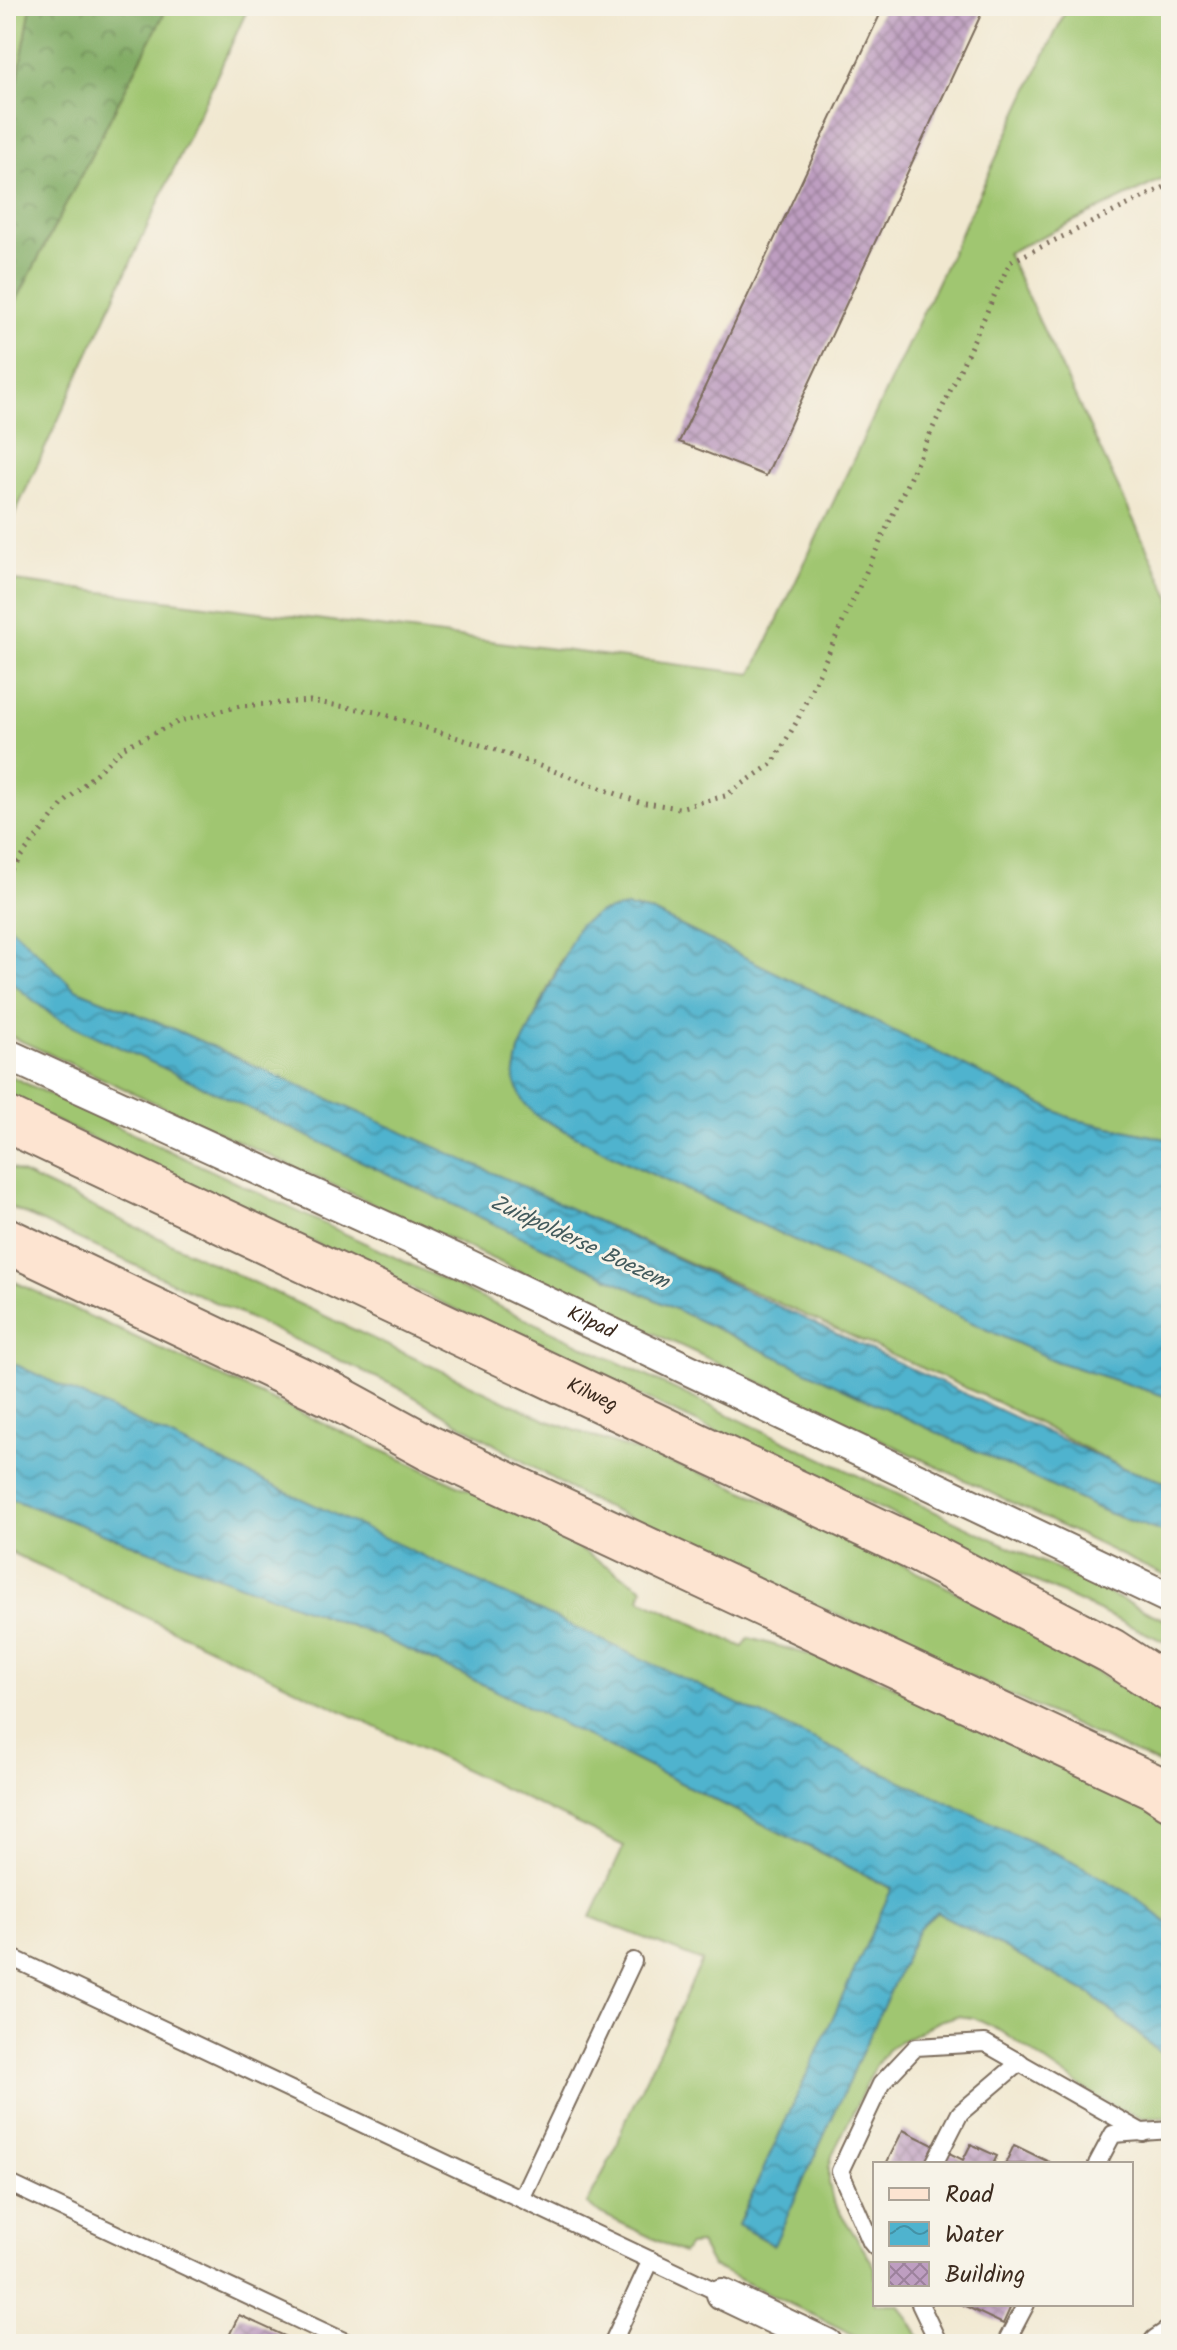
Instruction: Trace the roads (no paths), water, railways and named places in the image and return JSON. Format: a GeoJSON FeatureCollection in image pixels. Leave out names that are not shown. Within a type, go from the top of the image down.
{"type":"FeatureCollection","features":[{"type":"Feature","properties":{"kind":"main road","name":"Kilweg"},"geometry":{"type":"LineString","coordinates":[[6,1119],[910,1546],[1098,1644],[1171,1690]]}},
{"type":"Feature","properties":{"kind":"main road"},"geometry":{"type":"LineString","coordinates":[[6,1240],[332,1395],[429,1448],[1139,1779],[1171,1798]]}},
{"type":"Feature","properties":{"kind":"street","name":"Kilpad"},"geometry":{"type":"LineString","coordinates":[[6,1054],[477,1269],[1171,1599]]}},
{"type":"Feature","properties":{"kind":"street"},"geometry":{"type":"LineString","coordinates":[[722,2294],[827,2344]]}},
{"type":"Feature","properties":{"kind":"street"},"geometry":{"type":"LineString","coordinates":[[1159,2344],[1171,2336]]}},
{"type":"Feature","properties":{"kind":"lane"},"geometry":{"type":"LineString","coordinates":[[6,1955],[722,2294]]}},
{"type":"Feature","properties":{"kind":"lane"},"geometry":{"type":"LineString","coordinates":[[521,2199],[633,1961]]}},
{"type":"Feature","properties":{"kind":"lane"},"geometry":{"type":"LineString","coordinates":[[873,2244],[840,2171],[881,2084],[916,2047],[985,2043],[1143,2133]]}},
{"type":"Feature","properties":{"kind":"lane"},"geometry":{"type":"LineString","coordinates":[[935,2162],[960,2113],[1020,2062]]}},
{"type":"Feature","properties":{"kind":"lane"},"geometry":{"type":"LineString","coordinates":[[1098,2162],[1113,2134],[1171,2130]]}},
{"type":"Feature","properties":{"kind":"lane"},"geometry":{"type":"LineString","coordinates":[[6,2182],[350,2344]]}},
{"type":"Feature","properties":{"kind":"lane"},"geometry":{"type":"LineString","coordinates":[[612,2344],[651,2260]]}},
{"type":"Feature","properties":{"kind":"lane"},"geometry":{"type":"LineString","coordinates":[[921,2306],[939,2344]]}},
{"type":"Feature","properties":{"kind":"lane"},"geometry":{"type":"LineString","coordinates":[[1005,2344],[1025,2306]]}},
{"type":"Feature","properties":{"kind":"water"},"geometry":{"type":"Polygon","coordinates":[[[626,907],[653,912],[1072,1119],[1171,1140],[1171,1398],[1055,1361],[624,1161],[535,1115],[522,1100],[514,1078],[519,1051],[579,925],[600,912],[626,907]]]}},
{"type":"Feature","properties":{"kind":"water","name":"Zuidpolderse Boezem"},"geometry":{"type":"Polygon","coordinates":[[[6,922],[75,989],[169,1027],[535,1192],[1125,1469],[1171,1484],[1171,1535],[1108,1513],[53,1016],[6,978],[6,922]]]}},
{"type":"Feature","properties":{"kind":"water"},"geometry":{"type":"Polygon","coordinates":[[[6,1360],[1072,1861],[1134,1896],[1171,1926],[1171,2062],[1092,1995],[937,1912],[919,1928],[774,2245],[738,2225],[892,1888],[472,1679],[378,1636],[6,1497],[6,1360]]]}}]}
